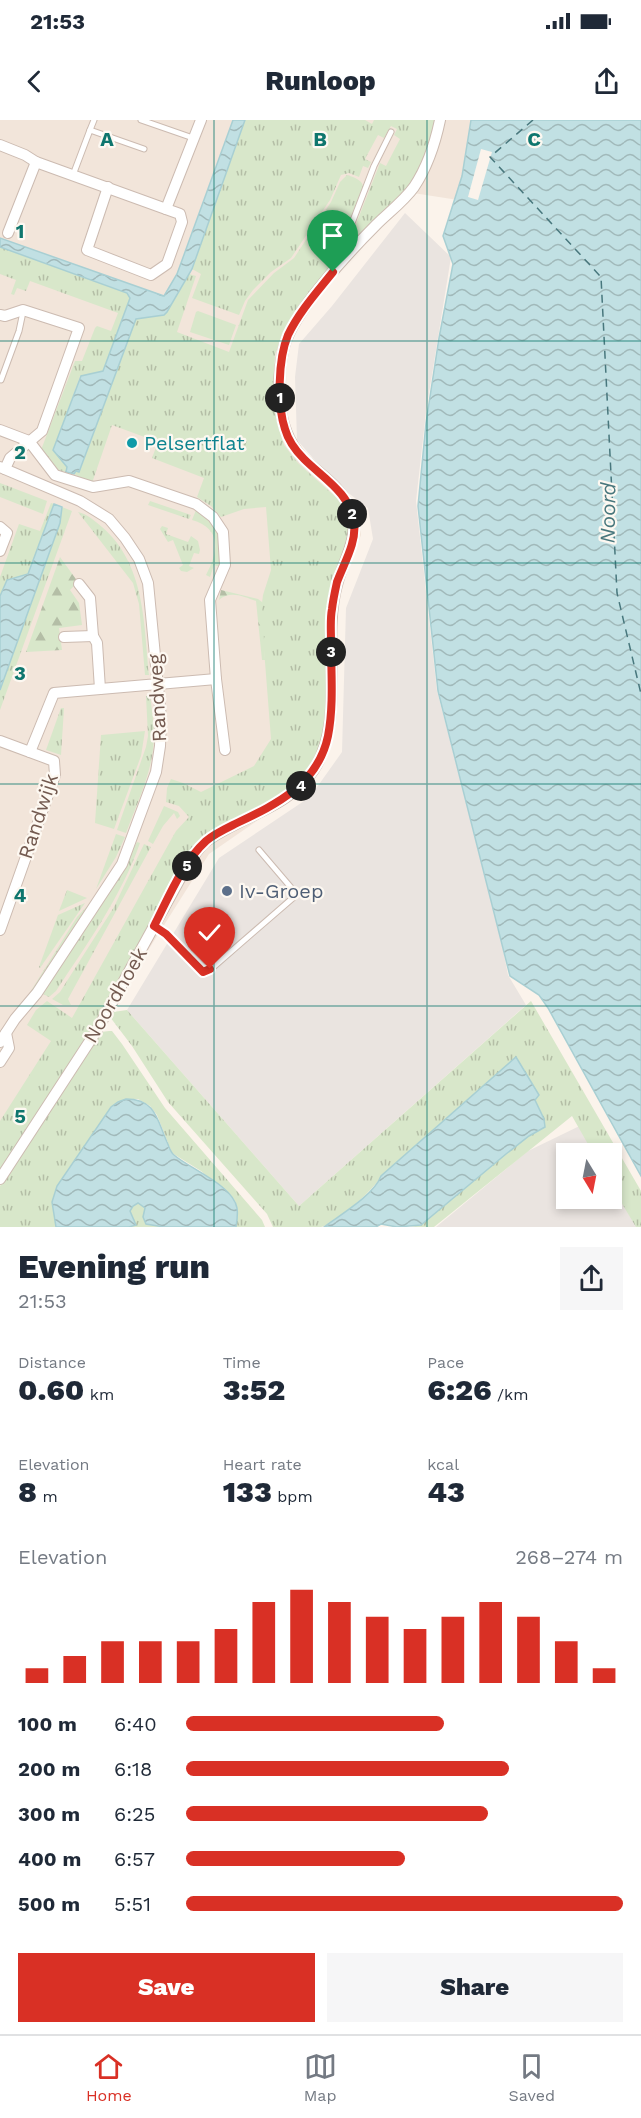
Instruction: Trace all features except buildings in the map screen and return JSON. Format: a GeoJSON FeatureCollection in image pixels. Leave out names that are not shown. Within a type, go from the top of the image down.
{"type":"FeatureCollection","features":[{"type":"Feature","properties":{"kind":"street"},"geometry":{"type":"LineString","coordinates":[[166,209],[201,120]]}},
{"type":"Feature","properties":{"kind":"street","name":"Noordhoek"},"geometry":{"type":"LineString","coordinates":[[0,1179],[97,1030],[188,864],[206,841],[271,807],[302,785],[321,757],[330,721],[331,613],[337,584],[353,540],[354,522],[349,505],[339,490],[305,460],[289,440],[282,414],[280,387],[283,355],[288,336],[297,318],[333,272],[414,187],[435,146],[440,120]]}},
{"type":"Feature","properties":{"kind":"street"},"geometry":{"type":"LineString","coordinates":[[0,145],[26,155],[36,162],[108,187],[180,214],[182,222],[167,264],[151,274],[87,250],[108,187]]}},
{"type":"Feature","properties":{"kind":"street"},"geometry":{"type":"LineString","coordinates":[[8,233],[36,162]]}},
{"type":"Feature","properties":{"kind":"street"},"geometry":{"type":"LineString","coordinates":[[0,315],[5,316],[23,310],[78,328],[42,432],[10,458],[3,468]]}},
{"type":"Feature","properties":{"kind":"street"},"geometry":{"type":"LineString","coordinates":[[0,430],[29,441],[55,475],[93,487],[129,481],[203,508],[213,517],[223,532],[225,565],[210,600],[216,679],[225,750]]}},
{"type":"Feature","properties":{"kind":"street","name":"Randweg"},"geometry":{"type":"LineString","coordinates":[[0,1062],[9,1048],[3,1037],[37,993],[122,864],[156,772],[161,718],[148,583],[139,559],[126,538],[109,519],[80,501],[3,468]]}},
{"type":"Feature","properties":{"kind":"street"},"geometry":{"type":"LineString","coordinates":[[0,551],[3,530]]}},
{"type":"Feature","properties":{"kind":"street"},"geometry":{"type":"LineString","coordinates":[[79,584],[90,598],[93,636],[97,642],[100,689]]}},
{"type":"Feature","properties":{"kind":"street"},"geometry":{"type":"LineString","coordinates":[[64,637],[93,636]]}},
{"type":"Feature","properties":{"kind":"street","name":"Randwijk"},"geometry":{"type":"LineString","coordinates":[[30,752],[54,693],[216,679]]}},
{"type":"Feature","properties":{"kind":"street","name":"Randwijk"},"geometry":{"type":"LineString","coordinates":[[0,741],[54,761],[55,775],[0,930]]}},
{"type":"Feature","properties":{"kind":"lane"},"geometry":{"type":"LineString","coordinates":[[73,175],[94,120]]}},
{"type":"Feature","properties":{"kind":"lane"},"geometry":{"type":"LineString","coordinates":[[141,120],[193,138]]}},
{"type":"Feature","properties":{"kind":"lane"},"geometry":{"type":"LineString","coordinates":[[90,130],[144,149]]}},
{"type":"Feature","properties":{"kind":"lane"},"geometry":{"type":"LineString","coordinates":[[333,272],[374,166],[391,132]]}},
{"type":"Feature","properties":{"kind":"lane"},"geometry":{"type":"LineString","coordinates":[[2,380],[19,331],[23,310]]}},
{"type":"Feature","properties":{"kind":"lane"},"geometry":{"type":"LineString","coordinates":[[154,926],[166,934],[203,972],[210,969],[294,897],[294,891],[259,850]]}},
{"type":"Feature","properties":{"kind":"shaded area"},"geometry":{"type":"Polygon","coordinates":[[[0,120],[504,120],[484,204],[413,193],[340,266],[287,340],[285,435],[318,474],[357,505],[361,535],[334,605],[330,749],[300,791],[209,854],[18,1156],[0,1175],[0,120]]]}},
{"type":"Feature","properties":{"kind":"shaded area"},"geometry":{"type":"Polygon","coordinates":[[[405,213],[451,257],[426,412],[416,501],[437,691],[498,924],[508,975],[526,1005],[299,1206],[127,1010],[219,858],[310,797],[342,752],[346,608],[373,539],[368,508],[334,482],[297,440],[295,377],[299,344],[405,213]]]}},
{"type":"Feature","properties":{"kind":"shaded area"},"geometry":{"type":"Polygon","coordinates":[[[594,1119],[608,1143],[556,1143],[556,1209],[622,1209],[622,1167],[641,1199],[641,1227],[436,1227],[528,1151],[594,1119]]]}},
{"type":"Feature","properties":{"kind":"green space"},"geometry":{"type":"Polygon","coordinates":[[[245,120],[365,120],[372,124],[374,120],[435,120],[431,146],[413,184],[345,252],[380,163],[386,166],[400,139],[394,135],[397,129],[391,126],[384,138],[378,135],[365,159],[371,162],[368,168],[363,166],[359,177],[349,173],[341,175],[330,200],[291,258],[271,272],[253,290],[239,315],[192,298],[201,274],[192,269],[245,120]]]}},
{"type":"Feature","properties":{"kind":"green space"},"geometry":{"type":"Polygon","coordinates":[[[347,175],[361,182],[363,191],[332,265],[281,339],[275,354],[274,383],[277,422],[284,445],[298,463],[339,500],[349,531],[334,589],[327,718],[317,756],[297,784],[279,799],[203,839],[186,857],[72,1065],[0,1174],[0,1121],[51,1041],[27,1025],[36,1010],[47,1001],[72,1018],[176,831],[189,817],[179,806],[166,802],[167,788],[171,779],[201,792],[254,766],[271,739],[261,611],[263,595],[271,570],[266,507],[244,509],[221,517],[211,506],[197,497],[204,478],[152,458],[158,442],[112,425],[92,483],[74,474],[82,465],[136,319],[167,312],[189,274],[196,276],[177,332],[229,352],[248,300],[274,273],[294,258],[331,202],[340,182],[347,175]]]}},
{"type":"Feature","properties":{"kind":"green space"},"geometry":{"type":"Polygon","coordinates":[[[0,247],[127,293],[130,298],[103,372],[80,376],[54,449],[67,467],[66,472],[58,470],[41,450],[75,361],[82,361],[95,328],[97,326],[111,331],[118,313],[30,281],[26,291],[17,288],[14,295],[11,294],[16,280],[0,274],[0,247]]]}},
{"type":"Feature","properties":{"kind":"green space"},"geometry":{"type":"Polygon","coordinates":[[[198,311],[236,325],[229,345],[190,332],[198,311]]]}},
{"type":"Feature","properties":{"kind":"green space"},"geometry":{"type":"Polygon","coordinates":[[[0,483],[47,501],[43,514],[0,497],[0,483]]]}},
{"type":"Feature","properties":{"kind":"green space"},"geometry":{"type":"Polygon","coordinates":[[[150,501],[191,515],[189,519],[148,505],[150,501]]]}},
{"type":"Feature","properties":{"kind":"green space"},"geometry":{"type":"Polygon","coordinates":[[[51,503],[54,504],[28,574],[7,580],[0,596],[0,577],[19,524],[40,531],[51,503]]]}},
{"type":"Feature","properties":{"kind":"green space"},"geometry":{"type":"Polygon","coordinates":[[[62,507],[72,511],[0,710],[0,690],[60,523],[62,507]]]}},
{"type":"Feature","properties":{"kind":"green space"},"geometry":{"type":"Polygon","coordinates":[[[196,510],[215,528],[219,541],[220,567],[214,565],[210,577],[206,575],[213,558],[215,543],[209,529],[192,520],[196,510]]]}},
{"type":"Feature","properties":{"kind":"green space"},"geometry":{"type":"Polygon","coordinates":[[[78,512],[88,516],[102,527],[127,558],[140,595],[149,675],[145,675],[139,604],[133,583],[78,512]]]}},
{"type":"Feature","properties":{"kind":"green space"},"geometry":{"type":"Polygon","coordinates":[[[162,526],[168,528],[166,534],[188,542],[191,536],[198,541],[199,554],[194,553],[189,566],[194,568],[187,572],[181,571],[179,568],[183,565],[173,540],[168,542],[160,529],[162,526]]]}},
{"type":"Feature","properties":{"kind":"green space"},"geometry":{"type":"Polygon","coordinates":[[[60,557],[78,582],[70,590],[79,603],[82,625],[59,628],[62,650],[26,652],[60,557]]]}},
{"type":"Feature","properties":{"kind":"green space"},"geometry":{"type":"Polygon","coordinates":[[[221,590],[262,602],[265,660],[262,660],[256,601],[232,595],[219,600],[221,590]]]}},
{"type":"Feature","properties":{"kind":"green space"},"geometry":{"type":"Polygon","coordinates":[[[146,696],[150,696],[154,733],[153,750],[144,787],[126,833],[117,830],[146,747],[148,736],[146,696]]]}},
{"type":"Feature","properties":{"kind":"green space"},"geometry":{"type":"Polygon","coordinates":[[[61,708],[64,708],[61,755],[46,750],[61,708]]]}},
{"type":"Feature","properties":{"kind":"green space"},"geometry":{"type":"Polygon","coordinates":[[[145,731],[141,756],[114,829],[95,823],[101,735],[145,731]]]}},
{"type":"Feature","properties":{"kind":"green space"},"geometry":{"type":"Polygon","coordinates":[[[164,806],[178,812],[180,816],[177,819],[174,813],[163,826],[153,844],[148,841],[164,806]]]}},
{"type":"Feature","properties":{"kind":"green space"},"geometry":{"type":"Polygon","coordinates":[[[116,834],[125,837],[116,857],[96,889],[116,834]]]}},
{"type":"Feature","properties":{"kind":"green space"},"geometry":{"type":"Polygon","coordinates":[[[137,842],[140,843],[132,863],[102,920],[56,991],[49,997],[43,994],[110,889],[137,842]]]}},
{"type":"Feature","properties":{"kind":"green space"},"geometry":{"type":"Polygon","coordinates":[[[144,844],[151,847],[68,999],[71,1005],[63,1005],[52,999],[60,992],[114,907],[144,844]]]}},
{"type":"Feature","properties":{"kind":"green space"},"geometry":{"type":"Polygon","coordinates":[[[67,890],[87,898],[59,911],[67,890]]]}},
{"type":"Feature","properties":{"kind":"green space"},"geometry":{"type":"Polygon","coordinates":[[[93,900],[35,989],[24,1002],[77,917],[93,900]]]}},
{"type":"Feature","properties":{"kind":"green space"},"geometry":{"type":"Polygon","coordinates":[[[85,903],[40,968],[58,915],[85,903]]]}},
{"type":"Feature","properties":{"kind":"green space"},"geometry":{"type":"Polygon","coordinates":[[[531,1001],[613,1143],[587,1143],[572,1116],[434,1227],[410,1227],[421,1225],[496,1160],[545,1127],[544,1119],[535,1100],[461,1106],[335,1220],[321,1227],[273,1227],[267,1214],[168,1102],[132,1046],[110,1017],[113,1012],[127,1010],[299,1206],[531,1001]]]}},
{"type":"Feature","properties":{"kind":"green space"},"geometry":{"type":"Polygon","coordinates":[[[112,1031],[165,1108],[262,1220],[265,1227],[236,1227],[238,1210],[235,1201],[201,1171],[172,1153],[157,1115],[150,1106],[138,1099],[126,1099],[111,1107],[57,1186],[52,1202],[56,1227],[0,1227],[0,1186],[101,1032],[112,1031]]]}},
{"type":"Feature","properties":{"kind":"green space"},"geometry":{"type":"Polygon","coordinates":[[[622,1158],[641,1191],[641,1227],[636,1227],[622,1204],[622,1158]]]}},
{"type":"Feature","properties":{"kind":"green space"},"geometry":{"type":"Polygon","coordinates":[[[138,1203],[144,1207],[145,1213],[164,1227],[129,1227],[136,1225],[130,1211],[138,1203]]]}},
{"type":"Feature","properties":{"kind":"water"},"geometry":{"type":"Polygon","coordinates":[[[233,120],[245,120],[192,269],[164,315],[136,319],[79,472],[76,471],[74,474],[66,472],[67,467],[53,450],[81,376],[103,371],[130,298],[127,293],[0,247],[0,238],[164,296],[177,274],[233,120]]]}},
{"type":"Feature","properties":{"kind":"water","name":"Noord"},"geometry":{"type":"Polygon","coordinates":[[[471,120],[641,120],[641,1176],[548,1008],[539,995],[510,976],[438,691],[418,506],[426,423],[453,264],[443,236],[462,176],[471,120]]]}},
{"type":"Feature","properties":{"kind":"water"},"geometry":{"type":"Polygon","coordinates":[[[54,504],[62,507],[60,523],[0,690],[0,596],[7,580],[28,574],[54,504]]]}},
{"type":"Feature","properties":{"kind":"water"},"geometry":{"type":"Polygon","coordinates":[[[516,1057],[539,1095],[535,1100],[544,1119],[545,1127],[506,1154],[421,1225],[397,1227],[381,1224],[376,1227],[324,1227],[364,1197],[381,1176],[516,1057]]]}},
{"type":"Feature","properties":{"kind":"water"},"geometry":{"type":"Polygon","coordinates":[[[126,1099],[136,1100],[150,1107],[158,1119],[173,1154],[228,1192],[237,1208],[236,1227],[164,1227],[146,1224],[143,1217],[145,1208],[138,1203],[130,1211],[136,1225],[129,1227],[56,1227],[52,1202],[57,1186],[111,1107],[126,1099]]]}},
{"type":"Feature","properties":{"kind":"pier"},"geometry":{"type":"Polygon","coordinates":[[[481,149],[492,152],[478,200],[468,197],[481,149]]]}},
{"type":"Feature","properties":{"kind":"ferry route"},"geometry":{"type":"LineString","coordinates":[[533,120],[490,157],[601,277],[617,593],[641,694]]}},
{"type":"Feature","properties":{"kind":"place","name":"Pelsertflat"},"geometry":{"type":"Point","coordinates":[132,443]}},
{"type":"Feature","properties":{"kind":"place","name":"Iv-Groep"},"geometry":{"type":"Point","coordinates":[227,891]}},
{"type":"Feature","properties":{"kind":"route"},"geometry":{"type":"LineString","coordinates":[[210,969],[203,972],[166,934],[154,926],[188,864],[206,841],[271,807],[302,785],[321,757],[327,739],[330,721],[331,613],[337,584],[353,540],[354,522],[349,505],[339,490],[305,460],[289,440],[282,414],[280,371],[285,345],[297,318],[333,272]]}}]}
